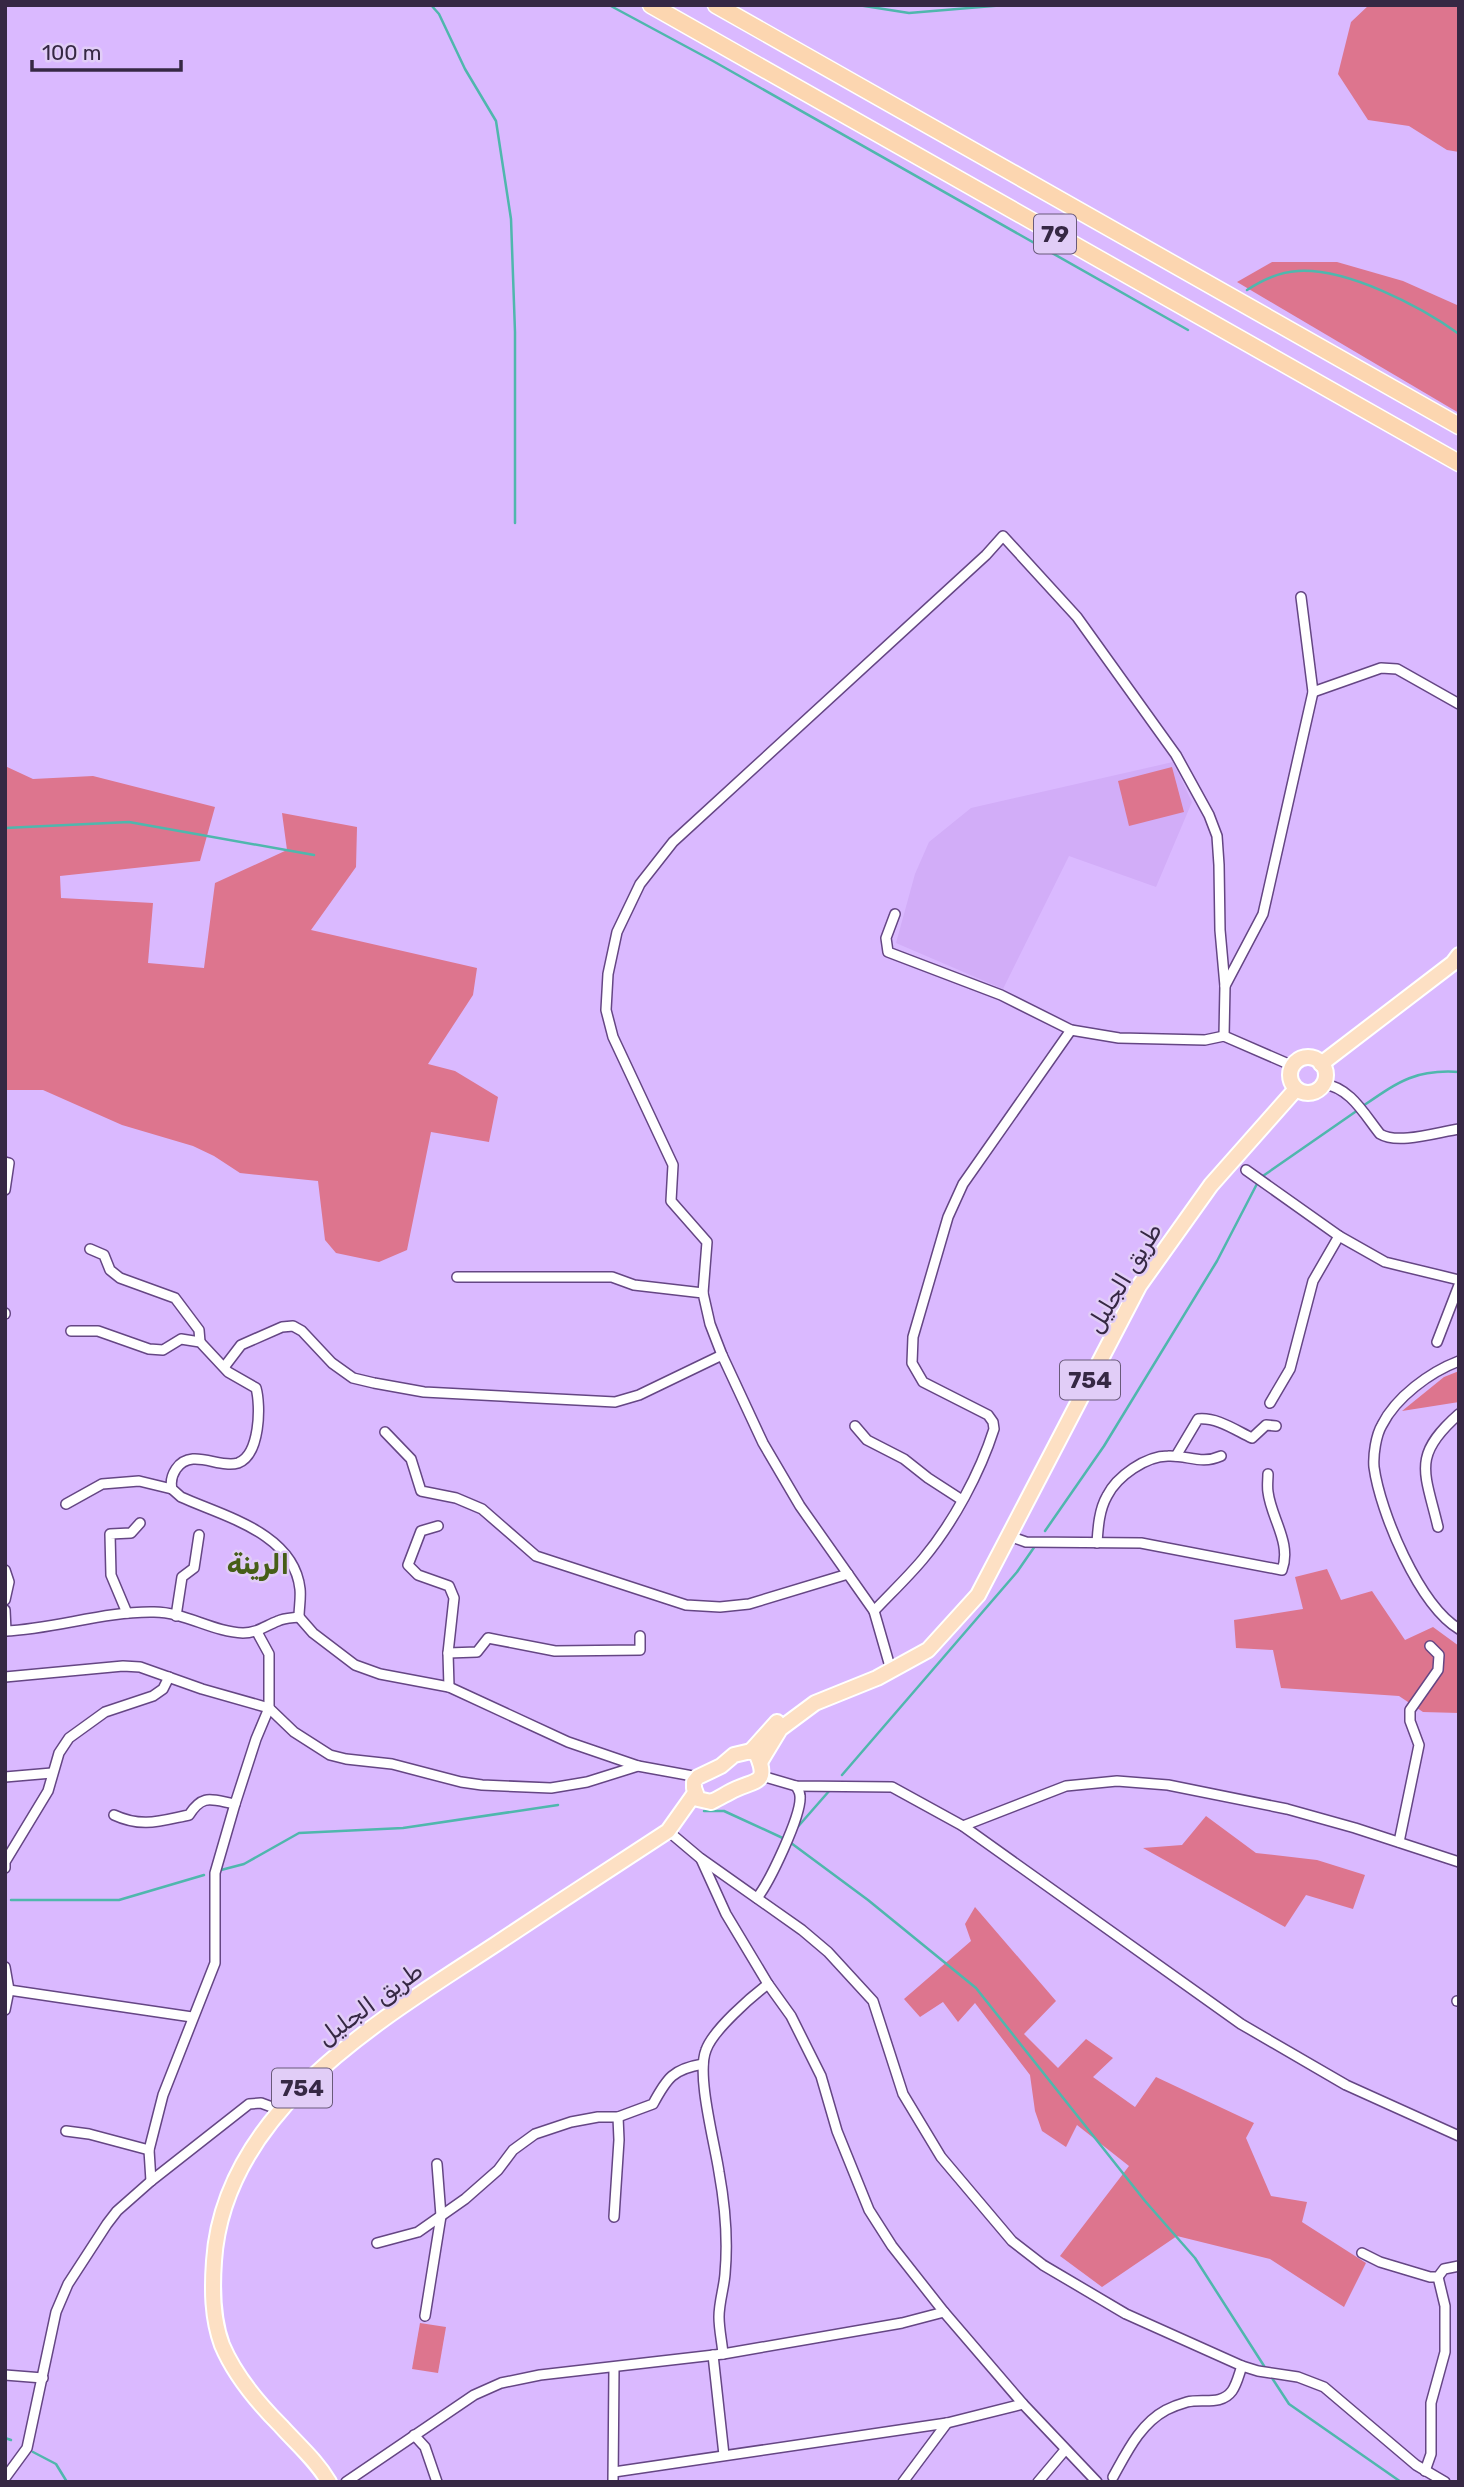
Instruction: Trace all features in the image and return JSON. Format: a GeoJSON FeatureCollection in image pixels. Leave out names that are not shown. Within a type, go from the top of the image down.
{"type":"FeatureCollection","features":[{"type":"Feature","properties":{"kind":"highway","name":"79"},"geometry":{"type":"LineString","coordinates":[[651,5],[1459,463]]}},
{"type":"Feature","properties":{"kind":"highway","name":"79"},"geometry":{"type":"LineString","coordinates":[[716,5],[1459,426]]}},
{"type":"Feature","properties":{"kind":"main road"},"geometry":{"type":"LineString","coordinates":[[1321,1063],[1459,955]]}},
{"type":"Feature","properties":{"kind":"main road"},"geometry":{"type":"LineString","coordinates":[[1305,1058],[1321,1063],[1326,1076],[1317,1090],[1309,1093],[1296,1088],[1290,1077],[1293,1066],[1305,1058]]}},
{"type":"Feature","properties":{"kind":"main road","name":"طريق الجليل"},"geometry":{"type":"LineString","coordinates":[[758,1763],[772,1726],[808,1699],[869,1674],[891,1670],[929,1650],[978,1595],[1139,1286],[1211,1185],[1296,1088]]}},
{"type":"Feature","properties":{"kind":"main road"},"geometry":{"type":"LineString","coordinates":[[734,1755],[758,1763],[758,1782],[701,1798],[694,1782],[698,1777],[721,1766],[734,1755]]}},
{"type":"Feature","properties":{"kind":"main road","name":"طريق الجليل"},"geometry":{"type":"LineString","coordinates":[[329,2482],[319,2464],[249,2390],[233,2368],[222,2344],[216,2321],[213,2276],[215,2246],[220,2221],[240,2170],[280,2110],[353,2042],[444,1978],[672,1827],[701,1798]]}},
{"type":"Feature","properties":{"kind":"street"},"geometry":{"type":"LineString","coordinates":[[891,1670],[874,1611],[800,1506],[763,1443],[722,1355],[710,1324],[703,1293],[707,1242],[671,1201],[673,1165],[612,1037],[606,1010],[608,974],[617,932],[640,884],[673,842],[986,555],[1003,536],[1077,617],[1176,755],[1209,815],[1217,836],[1225,986],[1224,1036]]}},
{"type":"Feature","properties":{"kind":"street"},"geometry":{"type":"LineString","coordinates":[[1225,986],[1263,914],[1313,692],[1301,597]]}},
{"type":"Feature","properties":{"kind":"street"},"geometry":{"type":"LineString","coordinates":[[1313,692],[1389,667],[1459,704]]}},
{"type":"Feature","properties":{"kind":"street"},"geometry":{"type":"LineString","coordinates":[[895,914],[886,938],[888,953],[1001,995],[1071,1030],[1119,1038],[1205,1040],[1224,1036],[1293,1066]]}},
{"type":"Feature","properties":{"kind":"street"},"geometry":{"type":"LineString","coordinates":[[874,1611],[943,1534],[962,1500],[994,1429],[988,1415],[923,1382],[912,1363],[913,1337],[948,1217],[963,1184],[1071,1030]]}},
{"type":"Feature","properties":{"kind":"street"},"geometry":{"type":"LineString","coordinates":[[1323,1084],[1334,1085],[1346,1091],[1380,1134],[1387,1138],[1459,1129]]}},
{"type":"Feature","properties":{"kind":"street"},"geometry":{"type":"LineString","coordinates":[[5,1162],[9,1163],[5,1190]]}},
{"type":"Feature","properties":{"kind":"street"},"geometry":{"type":"LineString","coordinates":[[1245,1170],[1339,1236],[1385,1262],[1459,1282],[1437,1342]]}},
{"type":"Feature","properties":{"kind":"street"},"geometry":{"type":"LineString","coordinates":[[1270,1402],[1290,1369],[1313,1281],[1339,1236]]}},
{"type":"Feature","properties":{"kind":"street"},"geometry":{"type":"LineString","coordinates":[[90,1249],[104,1255],[110,1270],[120,1278],[175,1298],[200,1330],[200,1342]]}},
{"type":"Feature","properties":{"kind":"street"},"geometry":{"type":"LineString","coordinates":[[457,1277],[612,1277],[634,1285],[703,1293]]}},
{"type":"Feature","properties":{"kind":"street"},"geometry":{"type":"LineString","coordinates":[[225,1366],[241,1345],[282,1327],[293,1326],[302,1331],[332,1363],[353,1378],[374,1384],[425,1392],[615,1402],[639,1395],[722,1355]]}},
{"type":"Feature","properties":{"kind":"street"},"geometry":{"type":"LineString","coordinates":[[71,1331],[98,1331],[149,1349],[163,1350],[181,1339],[200,1342],[228,1372],[256,1388],[260,1413],[246,1457],[238,1463],[196,1459],[186,1461],[180,1464],[172,1478],[172,1489]]}},
{"type":"Feature","properties":{"kind":"street"},"geometry":{"type":"LineString","coordinates":[[1459,1361],[1442,1368],[1418,1384],[1381,1425],[1374,1466],[1394,1538],[1406,1563],[1432,1601],[1452,1625],[1459,1629]]}},
{"type":"Feature","properties":{"kind":"street"},"geometry":{"type":"LineString","coordinates":[[1438,1527],[1425,1472],[1427,1456],[1432,1442],[1459,1414]]}},
{"type":"Feature","properties":{"kind":"street"},"geometry":{"type":"LineString","coordinates":[[1176,1456],[1198,1419],[1220,1423],[1252,1438],[1266,1424],[1276,1426]]}},
{"type":"Feature","properties":{"kind":"street"},"geometry":{"type":"LineString","coordinates":[[855,1426],[867,1440],[904,1459],[962,1500]]}},
{"type":"Feature","properties":{"kind":"street"},"geometry":{"type":"LineString","coordinates":[[385,1433],[411,1459],[421,1491],[456,1498],[482,1509],[536,1556],[686,1605],[720,1607],[749,1604],[848,1574]]}},
{"type":"Feature","properties":{"kind":"street"},"geometry":{"type":"LineString","coordinates":[[1097,1543],[1107,1494],[1115,1484],[1152,1458],[1176,1456],[1209,1461],[1221,1456]]}},
{"type":"Feature","properties":{"kind":"street"},"geometry":{"type":"LineString","coordinates":[[1009,1536],[1026,1542],[1141,1543],[1282,1570],[1285,1564],[1284,1545],[1268,1492],[1268,1474]]}},
{"type":"Feature","properties":{"kind":"street"},"geometry":{"type":"LineString","coordinates":[[66,1504],[102,1484],[139,1482],[172,1489],[181,1497],[252,1527],[275,1545],[295,1571],[300,1589],[299,1616],[313,1633],[355,1665],[380,1674],[449,1687],[568,1742],[638,1766],[698,1777]]}},
{"type":"Feature","properties":{"kind":"street"},"geometry":{"type":"LineString","coordinates":[[127,1613],[111,1575],[110,1534],[131,1533],[140,1522]]}},
{"type":"Feature","properties":{"kind":"street"},"geometry":{"type":"LineString","coordinates":[[438,1526],[421,1531],[408,1565],[418,1575],[449,1586],[454,1598],[448,1653],[449,1687]]}},
{"type":"Feature","properties":{"kind":"street"},"geometry":{"type":"LineString","coordinates":[[176,1616],[182,1577],[194,1568],[199,1535]]}},
{"type":"Feature","properties":{"kind":"street"},"geometry":{"type":"LineString","coordinates":[[5,1570],[9,1582],[5,1600]]}},
{"type":"Feature","properties":{"kind":"street"},"geometry":{"type":"LineString","coordinates":[[5,1610],[6,1631],[127,1613],[157,1612],[232,1632],[257,1632],[281,1619],[299,1616]]}},
{"type":"Feature","properties":{"kind":"street"},"geometry":{"type":"LineString","coordinates":[[152,2181],[149,2150],[163,2095],[215,1962],[215,1873],[256,1739],[269,1708],[269,1654],[257,1632]]}},
{"type":"Feature","properties":{"kind":"street"},"geometry":{"type":"LineString","coordinates":[[448,1653],[477,1652],[488,1638],[555,1651],[640,1650],[639,1636]]}},
{"type":"Feature","properties":{"kind":"street"},"geometry":{"type":"LineString","coordinates":[[1399,1842],[1419,1745],[1410,1721],[1410,1710],[1438,1670],[1439,1656],[1430,1646]]}},
{"type":"Feature","properties":{"kind":"street"},"geometry":{"type":"LineString","coordinates":[[5,1677],[123,1665],[140,1667],[269,1708],[294,1732],[330,1755],[392,1764],[471,1784],[551,1788],[587,1782],[638,1766]]}},
{"type":"Feature","properties":{"kind":"street"},"geometry":{"type":"LineString","coordinates":[[5,1868],[5,1862],[48,1791],[59,1753],[69,1738],[105,1712],[153,1696],[163,1689],[169,1677]]}},
{"type":"Feature","properties":{"kind":"street"},"geometry":{"type":"LineString","coordinates":[[758,1763],[796,1786],[892,1787],[963,1826],[1241,2024],[1346,2085],[1459,2136]]}},
{"type":"Feature","properties":{"kind":"street"},"geometry":{"type":"LineString","coordinates":[[5,1777],[52,1773]]}},
{"type":"Feature","properties":{"kind":"street"},"geometry":{"type":"LineString","coordinates":[[963,1826],[1059,1788],[1117,1781],[1168,1784],[1287,1809],[1458,1859]]}},
{"type":"Feature","properties":{"kind":"street"},"geometry":{"type":"LineString","coordinates":[[757,1898],[766,1887],[791,1829],[799,1804],[800,1794],[796,1786]]}},
{"type":"Feature","properties":{"kind":"street"},"geometry":{"type":"LineString","coordinates":[[114,1815],[140,1824],[189,1815],[198,1802],[206,1799],[235,1804]]}},
{"type":"Feature","properties":{"kind":"street"},"geometry":{"type":"LineString","coordinates":[[672,1827],[700,1858],[820,1945],[873,2001],[903,2094],[940,2157],[1012,2241],[1043,2265],[1126,2314],[1242,2366],[1298,2377],[1324,2387],[1426,2471],[1445,2482]]}},
{"type":"Feature","properties":{"kind":"street"},"geometry":{"type":"LineString","coordinates":[[700,1858],[726,1914],[768,1984],[791,2016],[821,2076],[837,2131],[869,2210],[892,2246],[944,2312],[1023,2404],[1097,2482]]}},
{"type":"Feature","properties":{"kind":"street"},"geometry":{"type":"LineString","coordinates":[[5,1967],[9,1990],[5,2010]]}},
{"type":"Feature","properties":{"kind":"street"},"geometry":{"type":"LineString","coordinates":[[724,2455],[718,2355],[726,2234],[703,2064],[711,2041],[748,1999],[768,1984]]}},
{"type":"Feature","properties":{"kind":"street"},"geometry":{"type":"LineString","coordinates":[[9,1990],[192,2017]]}},
{"type":"Feature","properties":{"kind":"street"},"geometry":{"type":"LineString","coordinates":[[377,2243],[418,2232],[499,2170],[513,2150],[535,2134],[571,2122],[598,2117],[618,2117],[653,2104],[669,2077],[684,2067],[703,2064]]}},
{"type":"Feature","properties":{"kind":"street"},"geometry":{"type":"LineString","coordinates":[[5,2478],[27,2448],[56,2312],[68,2284],[107,2224],[117,2211],[152,2181],[249,2104],[261,2103],[280,2110]]}},
{"type":"Feature","properties":{"kind":"street"},"geometry":{"type":"LineString","coordinates":[[614,2217],[618,2117]]}},
{"type":"Feature","properties":{"kind":"street"},"geometry":{"type":"LineString","coordinates":[[66,2131],[89,2134],[149,2150]]}},
{"type":"Feature","properties":{"kind":"street"},"geometry":{"type":"LineString","coordinates":[[425,2316],[441,2216],[437,2164]]}},
{"type":"Feature","properties":{"kind":"street"},"geometry":{"type":"LineString","coordinates":[[1362,2253],[1380,2262],[1418,2274],[1438,2277]]}},
{"type":"Feature","properties":{"kind":"street"},"geometry":{"type":"LineString","coordinates":[[1438,2277],[1444,2269],[1459,2266]]}},
{"type":"Feature","properties":{"kind":"street"},"geometry":{"type":"LineString","coordinates":[[1426,2471],[1431,2454],[1430,2410],[1445,2352],[1445,2306],[1438,2277]]}},
{"type":"Feature","properties":{"kind":"street"},"geometry":{"type":"LineString","coordinates":[[346,2482],[474,2395],[501,2384],[540,2375],[718,2355],[902,2323],[944,2312]]}},
{"type":"Feature","properties":{"kind":"street"},"geometry":{"type":"LineString","coordinates":[[1113,2477],[1129,2447],[1147,2424],[1166,2410],[1188,2401],[1219,2400],[1226,2397],[1234,2390],[1242,2366]]}},
{"type":"Feature","properties":{"kind":"street"},"geometry":{"type":"LineString","coordinates":[[614,2368],[613,2477],[724,2455],[947,2423],[1023,2404]]}},
{"type":"Feature","properties":{"kind":"street"},"geometry":{"type":"LineString","coordinates":[[5,2375],[43,2378]]}},
{"type":"Feature","properties":{"kind":"street"},"geometry":{"type":"LineString","coordinates":[[903,2482],[947,2423]]}},
{"type":"Feature","properties":{"kind":"street"},"geometry":{"type":"LineString","coordinates":[[414,2435],[425,2446],[437,2482]]}},
{"type":"Feature","properties":{"kind":"street"},"geometry":{"type":"LineString","coordinates":[[1038,2482],[1065,2450]]}},
{"type":"Feature","properties":{"kind":"shaded area"},"geometry":{"type":"Polygon","coordinates":[[[1369,5],[1459,5],[1459,152],[1447,150],[1409,126],[1368,120],[1338,74],[1351,22],[1369,5]]]}},
{"type":"Feature","properties":{"kind":"shaded area"},"geometry":{"type":"Polygon","coordinates":[[[1272,262],[1337,262],[1403,281],[1457,305],[1459,413],[1237,282],[1272,262]]]}},
{"type":"Feature","properties":{"kind":"shaded area"},"geometry":{"type":"Polygon","coordinates":[[[1173,762],[1192,802],[1156,887],[1069,856],[1003,989],[896,943],[915,874],[929,842],[971,808],[1173,762]]]}},
{"type":"Feature","properties":{"kind":"shaded area"},"geometry":{"type":"Polygon","coordinates":[[[5,766],[33,779],[93,776],[215,807],[200,861],[60,876],[61,898],[153,903],[148,963],[204,968],[215,883],[287,850],[282,813],[357,827],[356,867],[311,930],[477,968],[473,995],[428,1064],[455,1071],[498,1097],[489,1142],[431,1132],[407,1250],[379,1262],[336,1253],[325,1240],[318,1181],[240,1173],[193,1146],[122,1125],[43,1090],[5,1090],[5,766]]]}},
{"type":"Feature","properties":{"kind":"shaded area"},"geometry":{"type":"Polygon","coordinates":[[[1172,767],[1184,812],[1129,826],[1118,781],[1172,767]]]}},
{"type":"Feature","properties":{"kind":"shaded area"},"geometry":{"type":"Polygon","coordinates":[[[1459,1371],[1459,1402],[1402,1411],[1444,1377],[1459,1371]]]}},
{"type":"Feature","properties":{"kind":"shaded area"},"geometry":{"type":"Polygon","coordinates":[[[1327,1569],[1341,1600],[1372,1591],[1405,1640],[1433,1627],[1459,1646],[1459,1713],[1423,1712],[1399,1696],[1281,1688],[1273,1650],[1236,1648],[1234,1620],[1303,1609],[1295,1577],[1327,1569]]]}},
{"type":"Feature","properties":{"kind":"shaded area"},"geometry":{"type":"Polygon","coordinates":[[[1206,1816],[1256,1853],[1317,1860],[1365,1875],[1353,1909],[1306,1895],[1285,1927],[1143,1848],[1182,1845],[1206,1816]]]}},
{"type":"Feature","properties":{"kind":"shaded area"},"geometry":{"type":"Polygon","coordinates":[[[975,1907],[1056,2001],[1024,2034],[1058,2068],[1086,2039],[1113,2058],[1093,2077],[1135,2107],[1156,2077],[1254,2123],[1246,2138],[1271,2196],[1307,2202],[1302,2222],[1366,2263],[1344,2307],[1270,2259],[1177,2236],[1102,2287],[1060,2256],[1129,2166],[1077,2125],[1066,2147],[1042,2131],[1035,2111],[1030,2075],[975,2003],[958,2022],[943,2002],[920,2017],[904,1999],[971,1941],[965,1924],[975,1907]]]}},
{"type":"Feature","properties":{"kind":"shaded area"},"geometry":{"type":"Polygon","coordinates":[[[420,2323],[446,2327],[438,2373],[412,2369],[420,2323]]]}},
{"type":"Feature","properties":{"kind":"waterway"},"geometry":{"type":"LineString","coordinates":[[431,5],[439,14],[465,69],[496,121],[511,219],[515,332],[515,523]]}},
{"type":"Feature","properties":{"kind":"waterway"},"geometry":{"type":"LineString","coordinates":[[609,5],[1188,330]]}},
{"type":"Feature","properties":{"kind":"waterway"},"geometry":{"type":"LineString","coordinates":[[858,5],[909,13],[1005,5]]}},
{"type":"Feature","properties":{"kind":"waterway"},"geometry":{"type":"LineString","coordinates":[[1247,290],[1284,273],[1317,272],[1338,276],[1360,282],[1404,301],[1459,334]]}},
{"type":"Feature","properties":{"kind":"waterway"},"geometry":{"type":"LineString","coordinates":[[5,828],[129,822],[314,855]]}},
{"type":"Feature","properties":{"kind":"waterway"},"geometry":{"type":"LineString","coordinates":[[1363,1106],[1387,1090],[1419,1075],[1459,1072]]}},
{"type":"Feature","properties":{"kind":"waterway"},"geometry":{"type":"LineString","coordinates":[[1045,1531],[1104,1446],[1217,1261],[1260,1178],[1358,1110]]}},
{"type":"Feature","properties":{"kind":"waterway"},"geometry":{"type":"LineString","coordinates":[[842,1775],[1017,1572],[1035,1546]]}},
{"type":"Feature","properties":{"kind":"waterway"},"geometry":{"type":"LineString","coordinates":[[795,1830],[830,1790]]}},
{"type":"Feature","properties":{"kind":"waterway"},"geometry":{"type":"LineString","coordinates":[[221,1870],[244,1864],[299,1833],[403,1828],[558,1805]]}},
{"type":"Feature","properties":{"kind":"waterway"},"geometry":{"type":"LineString","coordinates":[[704,1811],[724,1811],[787,1840],[868,1900],[976,1988],[1145,2201],[1195,2258],[1266,2369]]}},
{"type":"Feature","properties":{"kind":"waterway"},"geometry":{"type":"LineString","coordinates":[[11,1900],[119,1900],[204,1875]]}},
{"type":"Feature","properties":{"kind":"waterway"},"geometry":{"type":"LineString","coordinates":[[1270,2375],[1289,2404],[1401,2482]]}},
{"type":"Feature","properties":{"kind":"waterway"},"geometry":{"type":"LineString","coordinates":[[5,2438],[11,2440]]}},
{"type":"Feature","properties":{"kind":"waterway"},"geometry":{"type":"LineString","coordinates":[[33,2452],[56,2464],[67,2482]]}},
{"type":"Feature","properties":{"kind":"district","name":"الرينة"},"geometry":{"type":"Point","coordinates":[258,1564]}}]}
